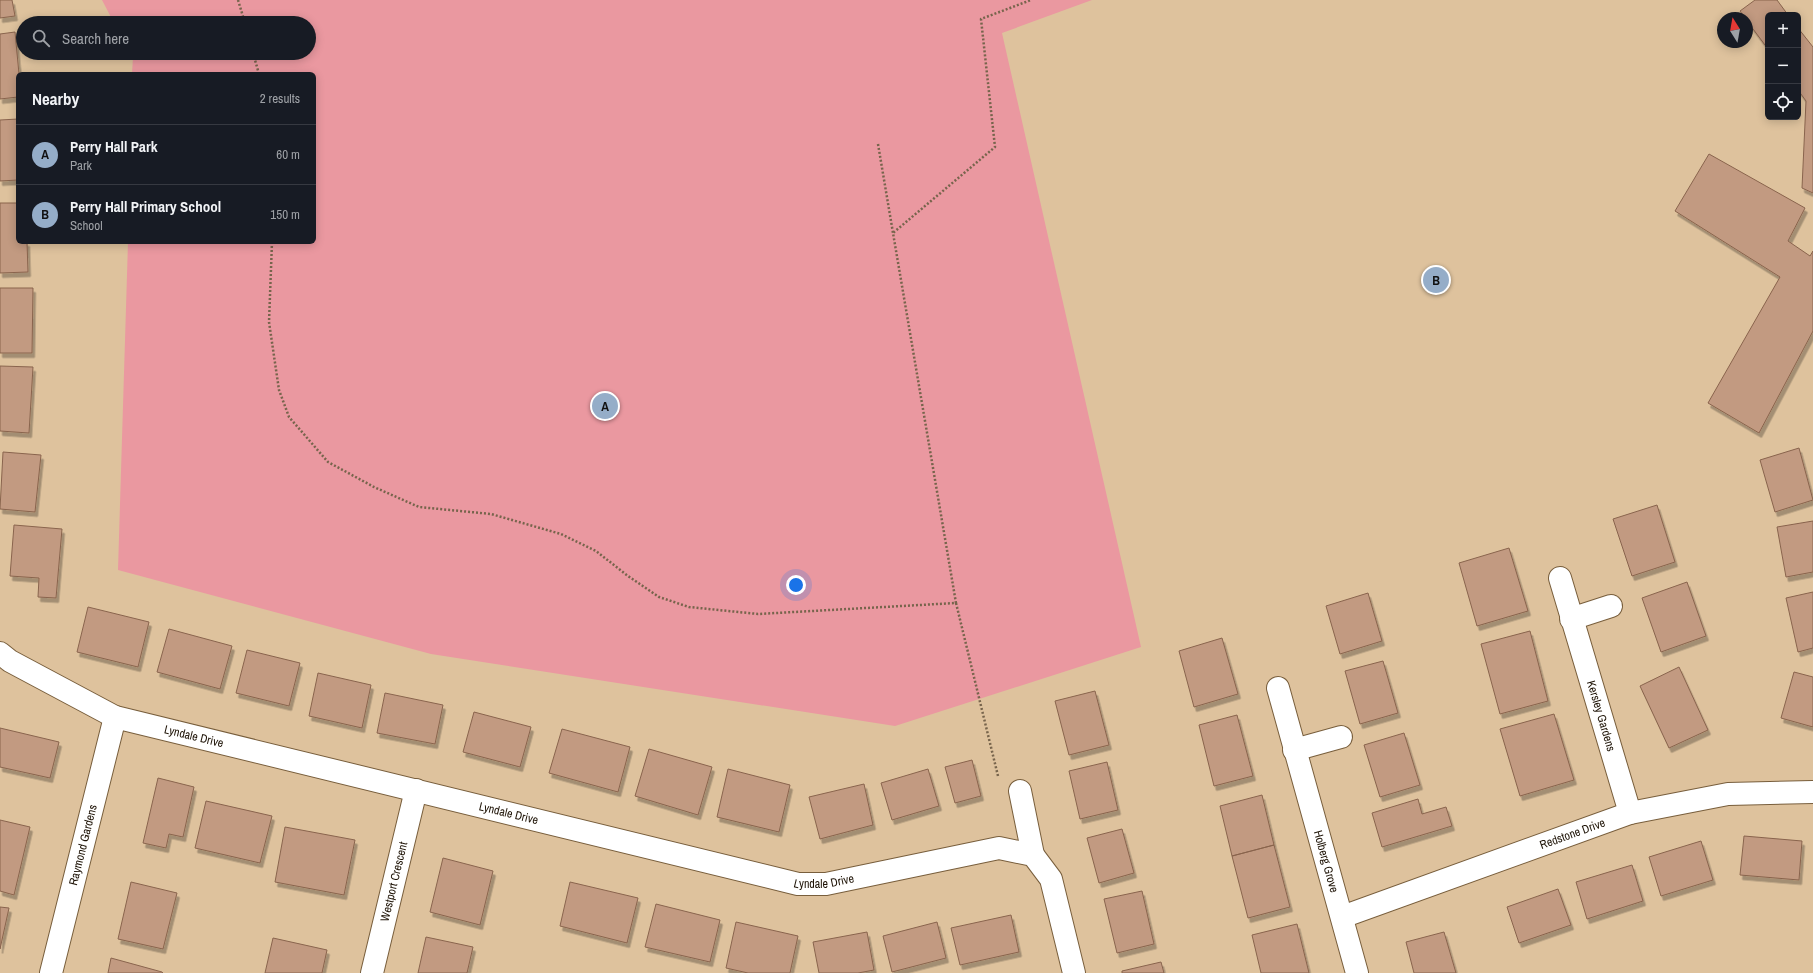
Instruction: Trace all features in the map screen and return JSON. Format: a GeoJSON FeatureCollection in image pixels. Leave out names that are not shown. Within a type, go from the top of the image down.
{"type":"FeatureCollection","features":[{"type":"Feature","properties":{"kind":"street","name":"Kersley Gardens"},"geometry":{"type":"LineString","coordinates":[[1560,578],[1630,813]]}},
{"type":"Feature","properties":{"kind":"street"},"geometry":{"type":"LineString","coordinates":[[1571,619],[1611,606]]}},
{"type":"Feature","properties":{"kind":"street","name":"Lyndale Drive"},"geometry":{"type":"LineString","coordinates":[[0,653],[10,661],[115,717],[798,884],[826,884],[999,848],[1033,855]]}},
{"type":"Feature","properties":{"kind":"street","name":"Holberg Grove"},"geometry":{"type":"LineString","coordinates":[[1278,688],[1357,973]]}},
{"type":"Feature","properties":{"kind":"street","name":"Raymond Gardens"},"geometry":{"type":"LineString","coordinates":[[51,973],[115,717]]}},
{"type":"Feature","properties":{"kind":"street"},"geometry":{"type":"LineString","coordinates":[[1294,750],[1341,737]]}},
{"type":"Feature","properties":{"kind":"street","name":"Westport Crescent"},"geometry":{"type":"LineString","coordinates":[[372,973],[416,790]]}},
{"type":"Feature","properties":{"kind":"street"},"geometry":{"type":"LineString","coordinates":[[1020,791],[1033,855],[1051,879],[1074,973]]}},
{"type":"Feature","properties":{"kind":"street","name":"Redstone Drive"},"geometry":{"type":"LineString","coordinates":[[1342,917],[1630,813],[1728,794],[1813,792]]}},
{"type":"Feature","properties":{"kind":"path"},"geometry":{"type":"LineString","coordinates":[[238,0],[243,16]]}},
{"type":"Feature","properties":{"kind":"path"},"geometry":{"type":"LineString","coordinates":[[893,233],[995,147],[981,19],[1031,0]]}},
{"type":"Feature","properties":{"kind":"path"},"geometry":{"type":"LineString","coordinates":[[255,60],[258,72]]}},
{"type":"Feature","properties":{"kind":"path"},"geometry":{"type":"LineString","coordinates":[[878,144],[956,603],[1000,781],[1020,791]]}},
{"type":"Feature","properties":{"kind":"path"},"geometry":{"type":"LineString","coordinates":[[272,244],[269,322],[279,390],[289,417],[328,462],[374,487],[419,507],[491,514],[561,534],[596,551],[628,576],[659,597],[689,607],[758,614],[956,603]]}},
{"type":"Feature","properties":{"kind":"shaded area"},"geometry":{"type":"Polygon","coordinates":[[[102,0],[1092,0],[1002,33],[1141,647],[895,726],[431,654],[118,570],[128,244],[316,244],[316,72],[132,72],[133,60],[316,60],[316,16],[110,16],[102,0]]]}},
{"type":"Feature","properties":{"kind":"building"},"geometry":{"type":"Polygon","coordinates":[[[0,0],[12,0],[15,16],[0,18],[0,0]]]}},
{"type":"Feature","properties":{"kind":"building"},"geometry":{"type":"Polygon","coordinates":[[[1755,0],[1777,0],[1786,12],[1765,12],[1765,45],[1753,29],[1753,12],[1740,11],[1755,0]]]}},
{"type":"Feature","properties":{"kind":"building"},"geometry":{"type":"Polygon","coordinates":[[[15,32],[16,60],[18,60],[19,72],[16,72],[16,97],[0,99],[0,34],[15,32]]]}},
{"type":"Feature","properties":{"kind":"building"},"geometry":{"type":"Polygon","coordinates":[[[1801,32],[1813,47],[1813,193],[1802,188],[1806,101],[1801,94],[1801,32]]]}},
{"type":"Feature","properties":{"kind":"building"},"geometry":{"type":"Polygon","coordinates":[[[16,119],[16,180],[0,181],[0,120],[16,119]]]}},
{"type":"Feature","properties":{"kind":"building"},"geometry":{"type":"Polygon","coordinates":[[[1709,154],[1805,208],[1788,241],[1810,256],[1813,251],[1813,331],[1759,433],[1708,403],[1780,277],[1675,211],[1709,154]]]}},
{"type":"Feature","properties":{"kind":"building"},"geometry":{"type":"Polygon","coordinates":[[[0,203],[16,203],[16,244],[27,244],[28,272],[0,273],[0,203]]]}},
{"type":"Feature","properties":{"kind":"building"},"geometry":{"type":"Polygon","coordinates":[[[0,288],[33,288],[32,353],[0,353],[0,288]]]}},
{"type":"Feature","properties":{"kind":"building"},"geometry":{"type":"Polygon","coordinates":[[[0,366],[33,367],[29,433],[0,431],[0,366]]]}},
{"type":"Feature","properties":{"kind":"building"},"geometry":{"type":"Polygon","coordinates":[[[1799,448],[1813,500],[1775,512],[1760,460],[1799,448]]]}},
{"type":"Feature","properties":{"kind":"building"},"geometry":{"type":"Polygon","coordinates":[[[3,452],[41,455],[35,512],[0,509],[3,452]]]}},
{"type":"Feature","properties":{"kind":"building"},"geometry":{"type":"Polygon","coordinates":[[[1657,505],[1675,562],[1632,576],[1613,519],[1657,505]]]}},
{"type":"Feature","properties":{"kind":"building"},"geometry":{"type":"Polygon","coordinates":[[[1813,521],[1813,572],[1786,577],[1777,527],[1813,521]]]}},
{"type":"Feature","properties":{"kind":"building"},"geometry":{"type":"Polygon","coordinates":[[[14,525],[62,529],[56,598],[38,597],[39,578],[10,576],[14,525]]]}},
{"type":"Feature","properties":{"kind":"building"},"geometry":{"type":"Polygon","coordinates":[[[1509,548],[1528,611],[1477,626],[1459,563],[1509,548]]]}},
{"type":"Feature","properties":{"kind":"building"},"geometry":{"type":"Polygon","coordinates":[[[1687,582],[1706,636],[1661,652],[1642,598],[1687,582]]]}},
{"type":"Feature","properties":{"kind":"building"},"geometry":{"type":"Polygon","coordinates":[[[1813,592],[1813,648],[1798,652],[1786,598],[1813,592]]]}},
{"type":"Feature","properties":{"kind":"building"},"geometry":{"type":"Polygon","coordinates":[[[1368,593],[1382,641],[1340,654],[1326,606],[1368,593]]]}},
{"type":"Feature","properties":{"kind":"building"},"geometry":{"type":"Polygon","coordinates":[[[88,607],[149,622],[138,667],[77,652],[88,607]]]}},
{"type":"Feature","properties":{"kind":"building"},"geometry":{"type":"Polygon","coordinates":[[[169,629],[232,646],[220,689],[157,672],[169,629]]]}},
{"type":"Feature","properties":{"kind":"building"},"geometry":{"type":"Polygon","coordinates":[[[1530,631],[1548,701],[1500,714],[1481,644],[1530,631]]]}},
{"type":"Feature","properties":{"kind":"building"},"geometry":{"type":"Polygon","coordinates":[[[1222,638],[1238,694],[1194,707],[1179,651],[1222,638]]]}},
{"type":"Feature","properties":{"kind":"building"},"geometry":{"type":"Polygon","coordinates":[[[247,650],[300,663],[289,706],[236,693],[247,650]]]}},
{"type":"Feature","properties":{"kind":"building"},"geometry":{"type":"Polygon","coordinates":[[[1383,661],[1398,713],[1360,724],[1345,671],[1383,661]]]}},
{"type":"Feature","properties":{"kind":"building"},"geometry":{"type":"Polygon","coordinates":[[[1679,667],[1708,730],[1669,748],[1640,686],[1679,667]]]}},
{"type":"Feature","properties":{"kind":"building"},"geometry":{"type":"Polygon","coordinates":[[[1794,672],[1813,677],[1813,727],[1781,718],[1794,672]]]}},
{"type":"Feature","properties":{"kind":"building"},"geometry":{"type":"Polygon","coordinates":[[[318,673],[371,685],[362,728],[309,716],[318,673]]]}},
{"type":"Feature","properties":{"kind":"building"},"geometry":{"type":"Polygon","coordinates":[[[1095,691],[1109,745],[1069,755],[1055,701],[1095,691]]]}},
{"type":"Feature","properties":{"kind":"building"},"geometry":{"type":"Polygon","coordinates":[[[385,693],[443,705],[435,744],[377,733],[385,693]]]}},
{"type":"Feature","properties":{"kind":"building"},"geometry":{"type":"Polygon","coordinates":[[[474,712],[531,727],[520,767],[463,752],[474,712]]]}},
{"type":"Feature","properties":{"kind":"building"},"geometry":{"type":"Polygon","coordinates":[[[1554,714],[1574,780],[1520,796],[1500,729],[1554,714]]]}},
{"type":"Feature","properties":{"kind":"building"},"geometry":{"type":"Polygon","coordinates":[[[1237,715],[1253,776],[1214,786],[1199,725],[1237,715]]]}},
{"type":"Feature","properties":{"kind":"building"},"geometry":{"type":"Polygon","coordinates":[[[0,728],[59,742],[50,778],[0,767],[0,728]]]}},
{"type":"Feature","properties":{"kind":"building"},"geometry":{"type":"Polygon","coordinates":[[[562,729],[630,747],[618,792],[549,773],[562,729]]]}},
{"type":"Feature","properties":{"kind":"building"},"geometry":{"type":"Polygon","coordinates":[[[1404,733],[1420,785],[1380,797],[1364,745],[1404,733]]]}},
{"type":"Feature","properties":{"kind":"building"},"geometry":{"type":"Polygon","coordinates":[[[649,749],[712,767],[698,815],[635,796],[649,749]]]}},
{"type":"Feature","properties":{"kind":"building"},"geometry":{"type":"Polygon","coordinates":[[[972,760],[981,796],[955,803],[945,767],[972,760]]]}},
{"type":"Feature","properties":{"kind":"building"},"geometry":{"type":"Polygon","coordinates":[[[1107,762],[1118,810],[1080,819],[1069,771],[1107,762]]]}},
{"type":"Feature","properties":{"kind":"building"},"geometry":{"type":"Polygon","coordinates":[[[728,769],[790,785],[779,832],[717,817],[728,769]]]}},
{"type":"Feature","properties":{"kind":"building"},"geometry":{"type":"Polygon","coordinates":[[[928,769],[939,806],[892,820],[881,783],[928,769]]]}},
{"type":"Feature","properties":{"kind":"building"},"geometry":{"type":"Polygon","coordinates":[[[158,778],[194,787],[183,837],[169,834],[166,848],[143,843],[158,778]]]}},
{"type":"Feature","properties":{"kind":"building"},"geometry":{"type":"Polygon","coordinates":[[[864,784],[873,825],[820,839],[809,797],[864,784]]]}},
{"type":"Feature","properties":{"kind":"building"},"geometry":{"type":"Polygon","coordinates":[[[1262,795],[1274,845],[1232,856],[1220,806],[1262,795]]]}},
{"type":"Feature","properties":{"kind":"building"},"geometry":{"type":"Polygon","coordinates":[[[1418,799],[1422,814],[1446,807],[1452,826],[1382,847],[1372,813],[1418,799]]]}},
{"type":"Feature","properties":{"kind":"building"},"geometry":{"type":"Polygon","coordinates":[[[206,801],[272,816],[260,863],[195,848],[206,801]]]}},
{"type":"Feature","properties":{"kind":"building"},"geometry":{"type":"Polygon","coordinates":[[[0,820],[30,827],[14,895],[0,891],[0,820]]]}},
{"type":"Feature","properties":{"kind":"building"},"geometry":{"type":"Polygon","coordinates":[[[285,827],[355,840],[344,895],[275,882],[285,827]]]}},
{"type":"Feature","properties":{"kind":"building"},"geometry":{"type":"Polygon","coordinates":[[[1122,829],[1134,873],[1099,883],[1087,838],[1122,829]]]}},
{"type":"Feature","properties":{"kind":"building"},"geometry":{"type":"Polygon","coordinates":[[[1744,836],[1802,841],[1799,880],[1740,875],[1744,836]]]}},
{"type":"Feature","properties":{"kind":"building"},"geometry":{"type":"Polygon","coordinates":[[[1701,841],[1713,880],[1661,896],[1649,857],[1701,841]]]}},
{"type":"Feature","properties":{"kind":"building"},"geometry":{"type":"Polygon","coordinates":[[[1274,845],[1290,907],[1248,918],[1232,856],[1274,845]]]}},
{"type":"Feature","properties":{"kind":"building"},"geometry":{"type":"Polygon","coordinates":[[[443,858],[493,871],[480,925],[430,912],[443,858]]]}},
{"type":"Feature","properties":{"kind":"building"},"geometry":{"type":"Polygon","coordinates":[[[1632,865],[1643,901],[1587,919],[1576,882],[1632,865]]]}},
{"type":"Feature","properties":{"kind":"building"},"geometry":{"type":"Polygon","coordinates":[[[131,882],[177,893],[163,949],[118,939],[131,882]]]}},
{"type":"Feature","properties":{"kind":"building"},"geometry":{"type":"Polygon","coordinates":[[[570,882],[638,898],[627,943],[560,926],[570,882]]]}},
{"type":"Feature","properties":{"kind":"building"},"geometry":{"type":"Polygon","coordinates":[[[1558,889],[1571,925],[1519,943],[1507,907],[1558,889]]]}},
{"type":"Feature","properties":{"kind":"building"},"geometry":{"type":"Polygon","coordinates":[[[1142,891],[1154,944],[1117,953],[1104,899],[1142,891]]]}},
{"type":"Feature","properties":{"kind":"building"},"geometry":{"type":"Polygon","coordinates":[[[656,904],[720,920],[710,962],[645,947],[656,904]]]}},
{"type":"Feature","properties":{"kind":"building"},"geometry":{"type":"Polygon","coordinates":[[[0,907],[9,908],[0,949],[0,907]]]}},
{"type":"Feature","properties":{"kind":"building"},"geometry":{"type":"Polygon","coordinates":[[[1011,915],[1019,952],[960,965],[951,928],[1011,915]]]}},
{"type":"Feature","properties":{"kind":"building"},"geometry":{"type":"Polygon","coordinates":[[[736,922],[798,936],[790,973],[748,973],[726,968],[736,922]]]}},
{"type":"Feature","properties":{"kind":"building"},"geometry":{"type":"Polygon","coordinates":[[[937,922],[946,958],[892,972],[883,936],[937,922]]]}},
{"type":"Feature","properties":{"kind":"building"},"geometry":{"type":"Polygon","coordinates":[[[1297,924],[1309,973],[1261,973],[1252,935],[1297,924]]]}},
{"type":"Feature","properties":{"kind":"building"},"geometry":{"type":"Polygon","coordinates":[[[867,932],[874,970],[858,973],[819,973],[813,942],[867,932]]]}},
{"type":"Feature","properties":{"kind":"building"},"geometry":{"type":"Polygon","coordinates":[[[1444,932],[1456,973],[1414,973],[1406,942],[1444,932]]]}},
{"type":"Feature","properties":{"kind":"building"},"geometry":{"type":"Polygon","coordinates":[[[426,937],[473,947],[467,973],[418,973],[426,937]]]}},
{"type":"Feature","properties":{"kind":"building"},"geometry":{"type":"Polygon","coordinates":[[[273,938],[327,950],[322,973],[265,973],[273,938]]]}},
{"type":"Feature","properties":{"kind":"building"},"geometry":{"type":"Polygon","coordinates":[[[111,958],[162,972],[163,973],[108,973],[111,958]]]}},
{"type":"Feature","properties":{"kind":"building"},"geometry":{"type":"Polygon","coordinates":[[[1161,962],[1164,973],[1122,973],[1122,971],[1161,962]]]}},
{"type":"Feature","properties":{"kind":"place","name":"Perry Hall Primary School"},"geometry":{"type":"Point","coordinates":[1436,280]}},
{"type":"Feature","properties":{"kind":"place","name":"Perry Hall Park"},"geometry":{"type":"Point","coordinates":[605,406]}}]}
